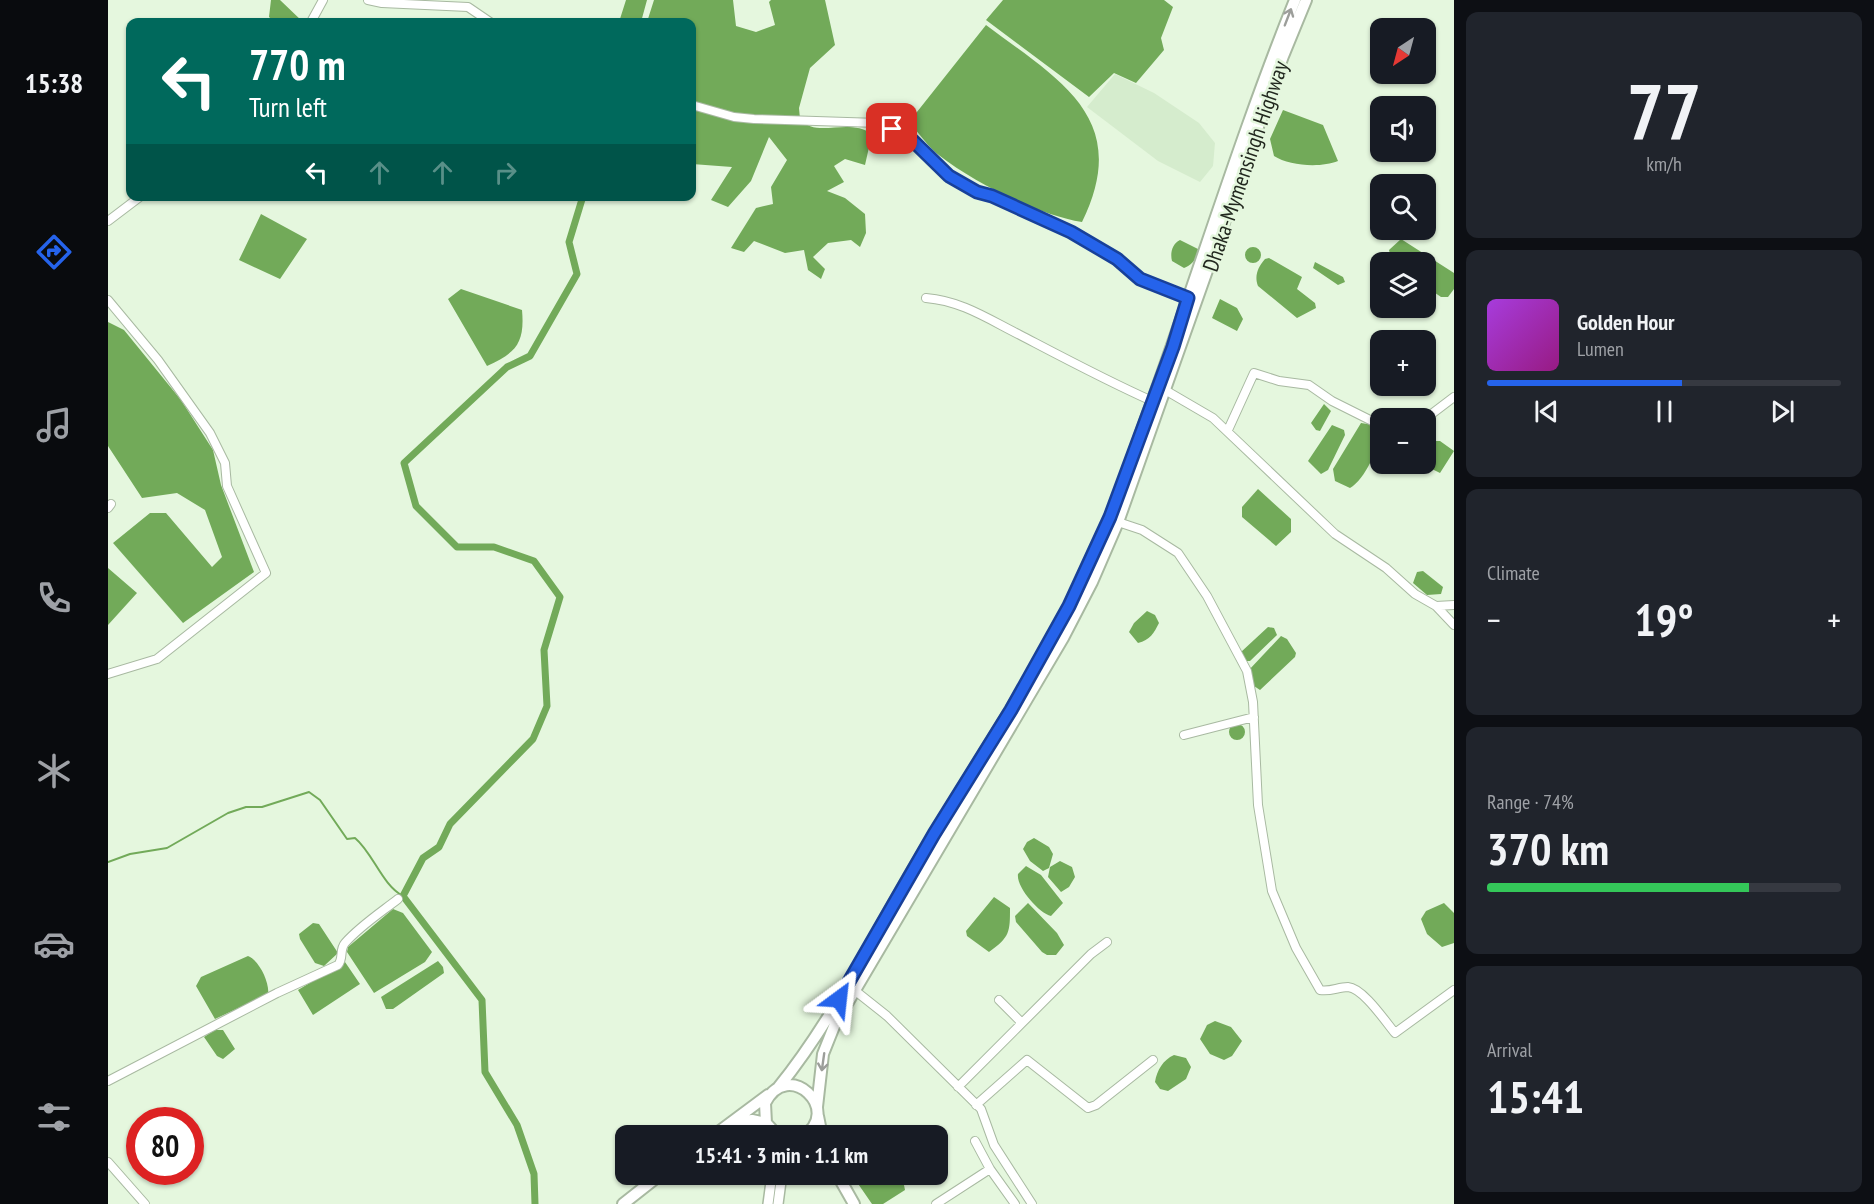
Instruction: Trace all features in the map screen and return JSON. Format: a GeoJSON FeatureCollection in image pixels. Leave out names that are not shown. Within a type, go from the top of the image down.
{"type":"FeatureCollection","features":[{"type":"Feature","properties":{"kind":"highway","name":"Dhaka-Mymensingh Highway"},"geometry":{"type":"LineString","coordinates":[[817,1110],[824,1054],[835,1024],[853,989],[1063,638],[1092,582],[1118,522],[1165,390],[1192,301],[1295,0]]}},
{"type":"Feature","properties":{"kind":"highway","name":"Dhaka-Mymensingh Highway"},"geometry":{"type":"LineString","coordinates":[[776,1090],[808,1051],[824,1025],[934,834],[1011,710],[1059,625],[1107,525],[1152,401],[1306,0]]}},
{"type":"Feature","properties":{"kind":"highway"},"geometry":{"type":"LineString","coordinates":[[727,1125],[786,1085],[802,1088],[814,1099],[820,1125]]}},
{"type":"Feature","properties":{"kind":"highway"},"geometry":{"type":"LineString","coordinates":[[768,1125],[765,1103],[776,1090]]}},
{"type":"Feature","properties":{"kind":"highway"},"geometry":{"type":"LineString","coordinates":[[813,1125],[817,1110]]}},
{"type":"Feature","properties":{"kind":"highway"},"geometry":{"type":"LineString","coordinates":[[730,1125],[745,1120],[758,1125]]}},
{"type":"Feature","properties":{"kind":"highway"},"geometry":{"type":"LineString","coordinates":[[623,1204],[647,1185]]}},
{"type":"Feature","properties":{"kind":"highway"},"geometry":{"type":"LineString","coordinates":[[843,1185],[854,1204]]}},
{"type":"Feature","properties":{"kind":"main road"},"geometry":{"type":"LineString","coordinates":[[768,1204],[771,1185]]}},
{"type":"Feature","properties":{"kind":"main road"},"geometry":{"type":"LineString","coordinates":[[778,1204],[781,1185]]}},
{"type":"Feature","properties":{"kind":"street"},"geometry":{"type":"LineString","coordinates":[[313,18],[323,0]]}},
{"type":"Feature","properties":{"kind":"street"},"geometry":{"type":"LineString","coordinates":[[368,0],[382,3],[468,8],[484,18]]}},
{"type":"Feature","properties":{"kind":"street"},"geometry":{"type":"LineString","coordinates":[[696,106],[734,117],[878,123],[907,135],[949,176],[977,192],[992,196],[1071,232],[1117,259],[1140,279],[1192,301]]}},
{"type":"Feature","properties":{"kind":"street"},"geometry":{"type":"LineString","coordinates":[[108,221],[134,201]]}},
{"type":"Feature","properties":{"kind":"street"},"geometry":{"type":"LineString","coordinates":[[926,298],[946,300],[971,308],[1082,369],[1152,401]]}},
{"type":"Feature","properties":{"kind":"street"},"geometry":{"type":"LineString","coordinates":[[108,300],[158,360],[210,433],[225,463],[227,486],[266,573],[157,659],[108,675]]}},
{"type":"Feature","properties":{"kind":"street"},"geometry":{"type":"LineString","coordinates":[[1228,430],[1254,373],[1279,381],[1309,385],[1332,401],[1370,420]]}},
{"type":"Feature","properties":{"kind":"street"},"geometry":{"type":"LineString","coordinates":[[1165,390],[1213,418],[1228,430],[1335,534],[1373,558],[1415,594],[1436,606],[1454,625]]}},
{"type":"Feature","properties":{"kind":"street"},"geometry":{"type":"LineString","coordinates":[[1436,411],[1454,397]]}},
{"type":"Feature","properties":{"kind":"street"},"geometry":{"type":"LineString","coordinates":[[1118,522],[1142,530],[1178,553],[1207,596],[1247,671],[1254,717],[1258,805],[1272,891],[1296,948],[1320,990],[1327,992],[1344,987],[1357,989],[1395,1033],[1454,990]]}},
{"type":"Feature","properties":{"kind":"street"},"geometry":{"type":"LineString","coordinates":[[1436,606],[1454,605]]}},
{"type":"Feature","properties":{"kind":"street"},"geometry":{"type":"LineString","coordinates":[[1184,735],[1254,717]]}},
{"type":"Feature","properties":{"kind":"street"},"geometry":{"type":"LineString","coordinates":[[108,1081],[277,993],[338,965],[342,960],[344,944],[398,899]]}},
{"type":"Feature","properties":{"kind":"street"},"geometry":{"type":"LineString","coordinates":[[958,1087],[1091,954],[1107,942]]}},
{"type":"Feature","properties":{"kind":"street"},"geometry":{"type":"LineString","coordinates":[[853,989],[887,1016],[981,1110],[994,1145],[1032,1204]]}},
{"type":"Feature","properties":{"kind":"street"},"geometry":{"type":"LineString","coordinates":[[999,1000],[1022,1023]]}},
{"type":"Feature","properties":{"kind":"street"},"geometry":{"type":"LineString","coordinates":[[976,1105],[1027,1060],[1088,1108],[1096,1105],[1153,1060]]}},
{"type":"Feature","properties":{"kind":"street"},"geometry":{"type":"LineString","coordinates":[[975,1141],[990,1169],[1015,1204]]}},
{"type":"Feature","properties":{"kind":"street"},"geometry":{"type":"LineString","coordinates":[[108,1162],[145,1204]]}},
{"type":"Feature","properties":{"kind":"street"},"geometry":{"type":"LineString","coordinates":[[936,1204],[990,1169]]}},
{"type":"Feature","properties":{"kind":"shaded area"},"geometry":{"type":"Polygon","coordinates":[[[271,0],[280,0],[299,18],[270,18],[271,0]]]}},
{"type":"Feature","properties":{"kind":"shaded area"},"geometry":{"type":"Polygon","coordinates":[[[626,0],[647,0],[642,18],[620,18],[626,0]]]}},
{"type":"Feature","properties":{"kind":"shaded area"},"geometry":{"type":"Polygon","coordinates":[[[654,0],[733,0],[736,26],[756,32],[775,25],[769,2],[771,0],[825,0],[835,45],[810,68],[799,108],[800,119],[807,125],[815,127],[853,127],[872,134],[865,165],[845,159],[834,166],[844,182],[827,191],[845,198],[865,214],[866,233],[860,247],[851,240],[828,243],[813,257],[825,269],[821,279],[808,270],[804,250],[785,253],[754,241],[744,252],[731,248],[756,208],[773,204],[771,187],[787,160],[769,137],[751,181],[728,207],[711,200],[732,167],[696,164],[696,18],[648,18],[654,0]]]}},
{"type":"Feature","properties":{"kind":"shaded area"},"geometry":{"type":"Polygon","coordinates":[[[1003,0],[1164,0],[1173,7],[1161,38],[1164,50],[1136,83],[1114,73],[1089,97],[986,20],[1003,0]]]}},
{"type":"Feature","properties":{"kind":"shaded area"},"geometry":{"type":"Polygon","coordinates":[[[986,25],[1062,84],[1080,105],[1093,128],[1099,155],[1096,186],[1082,222],[1027,205],[971,177],[936,152],[909,122],[986,25]]]}},
{"type":"Feature","properties":{"kind":"shaded area"},"geometry":{"type":"Polygon","coordinates":[[[1115,74],[1154,93],[1199,123],[1215,143],[1213,166],[1200,182],[1158,161],[1087,107],[1115,74]]]}},
{"type":"Feature","properties":{"kind":"shaded area"},"geometry":{"type":"Polygon","coordinates":[[[1283,110],[1323,125],[1338,161],[1323,165],[1305,165],[1288,162],[1274,156],[1270,139],[1283,110]]]}},
{"type":"Feature","properties":{"kind":"shaded area"},"geometry":{"type":"Polygon","coordinates":[[[261,214],[307,239],[280,279],[239,260],[261,214]]]}},
{"type":"Feature","properties":{"kind":"shaded area"},"geometry":{"type":"Polygon","coordinates":[[[1180,240],[1198,249],[1194,261],[1184,268],[1171,258],[1173,246],[1180,240]]]}},
{"type":"Feature","properties":{"kind":"shaded area"},"geometry":{"type":"Polygon","coordinates":[[[1403,240],[1421,252],[1390,252],[1389,250],[1403,240]]]}},
{"type":"Feature","properties":{"kind":"shaded area"},"geometry":{"type":"Polygon","coordinates":[[[1253,247],[1259,249],[1261,255],[1259,261],[1253,263],[1247,261],[1245,255],[1247,249],[1253,247]]]}},
{"type":"Feature","properties":{"kind":"shaded area"},"geometry":{"type":"Polygon","coordinates":[[[1269,258],[1302,277],[1297,289],[1315,303],[1316,308],[1297,318],[1258,286],[1256,279],[1259,268],[1265,259],[1269,258]]]}},
{"type":"Feature","properties":{"kind":"shaded area"},"geometry":{"type":"Polygon","coordinates":[[[1436,261],[1454,273],[1454,289],[1448,297],[1441,297],[1436,294],[1436,261]]]}},
{"type":"Feature","properties":{"kind":"shaded area"},"geometry":{"type":"Polygon","coordinates":[[[1315,262],[1343,277],[1345,282],[1338,285],[1313,268],[1315,262]]]}},
{"type":"Feature","properties":{"kind":"shaded area"},"geometry":{"type":"Polygon","coordinates":[[[461,289],[522,310],[522,331],[516,346],[505,356],[487,366],[448,299],[461,289]]]}},
{"type":"Feature","properties":{"kind":"shaded area"},"geometry":{"type":"Polygon","coordinates":[[[1220,299],[1237,308],[1243,319],[1237,331],[1212,318],[1220,299]]]}},
{"type":"Feature","properties":{"kind":"shaded area"},"geometry":{"type":"Polygon","coordinates":[[[108,322],[124,330],[181,400],[213,450],[221,485],[254,572],[183,623],[113,543],[150,513],[166,513],[212,567],[222,557],[205,510],[177,493],[142,498],[108,446],[108,322]]]}},
{"type":"Feature","properties":{"kind":"shaded area"},"geometry":{"type":"Polygon","coordinates":[[[1324,404],[1331,411],[1320,431],[1316,430],[1311,423],[1324,404]]]}},
{"type":"Feature","properties":{"kind":"shaded area"},"geometry":{"type":"Polygon","coordinates":[[[1361,423],[1370,424],[1370,462],[1361,478],[1350,488],[1335,481],[1333,469],[1361,423]]]}},
{"type":"Feature","properties":{"kind":"shaded area"},"geometry":{"type":"Polygon","coordinates":[[[1332,425],[1344,430],[1345,435],[1328,470],[1321,474],[1308,461],[1332,425]]]}},
{"type":"Feature","properties":{"kind":"shaded area"},"geometry":{"type":"Polygon","coordinates":[[[1436,441],[1440,441],[1454,451],[1440,473],[1436,471],[1436,441]]]}},
{"type":"Feature","properties":{"kind":"shaded area"},"geometry":{"type":"Polygon","coordinates":[[[1258,489],[1291,519],[1291,532],[1276,546],[1242,517],[1242,507],[1258,489]]]}},
{"type":"Feature","properties":{"kind":"shaded area"},"geometry":{"type":"Polygon","coordinates":[[[108,568],[137,593],[108,625],[108,568]]]}},
{"type":"Feature","properties":{"kind":"shaded area"},"geometry":{"type":"Polygon","coordinates":[[[1423,571],[1443,587],[1441,594],[1427,595],[1413,583],[1417,572],[1423,571]]]}},
{"type":"Feature","properties":{"kind":"shaded area"},"geometry":{"type":"Polygon","coordinates":[[[1147,611],[1155,615],[1159,623],[1151,636],[1138,643],[1129,632],[1134,623],[1147,611]]]}},
{"type":"Feature","properties":{"kind":"shaded area"},"geometry":{"type":"Polygon","coordinates":[[[1268,627],[1274,628],[1277,635],[1250,661],[1246,661],[1241,652],[1268,627]]]}},
{"type":"Feature","properties":{"kind":"shaded area"},"geometry":{"type":"Polygon","coordinates":[[[1281,636],[1287,639],[1296,653],[1295,657],[1260,690],[1254,686],[1248,671],[1281,636]]]}},
{"type":"Feature","properties":{"kind":"shaded area"},"geometry":{"type":"Polygon","coordinates":[[[1234,724],[1240,724],[1245,732],[1243,738],[1234,740],[1229,735],[1229,729],[1234,724]]]}},
{"type":"Feature","properties":{"kind":"shaded area"},"geometry":{"type":"Polygon","coordinates":[[[1034,838],[1049,847],[1053,854],[1049,868],[1043,871],[1030,861],[1023,849],[1027,842],[1034,838]]]}},
{"type":"Feature","properties":{"kind":"shaded area"},"geometry":{"type":"Polygon","coordinates":[[[1060,861],[1072,867],[1075,877],[1069,887],[1061,892],[1048,877],[1050,867],[1060,861]]]}},
{"type":"Feature","properties":{"kind":"shaded area"},"geometry":{"type":"Polygon","coordinates":[[[1026,866],[1041,875],[1063,903],[1051,916],[1035,905],[1021,886],[1018,874],[1026,866]]]}},
{"type":"Feature","properties":{"kind":"shaded area"},"geometry":{"type":"Polygon","coordinates":[[[994,897],[1010,908],[1010,923],[1005,938],[989,952],[967,936],[966,931],[994,897]]]}},
{"type":"Feature","properties":{"kind":"shaded area"},"geometry":{"type":"Polygon","coordinates":[[[1028,903],[1057,933],[1064,945],[1056,955],[1047,955],[1042,952],[1016,922],[1015,916],[1028,903]]]}},
{"type":"Feature","properties":{"kind":"shaded area"},"geometry":{"type":"Polygon","coordinates":[[[1444,903],[1454,913],[1454,943],[1442,947],[1427,934],[1421,919],[1426,911],[1444,903]]]}},
{"type":"Feature","properties":{"kind":"shaded area"},"geometry":{"type":"Polygon","coordinates":[[[393,909],[403,913],[432,952],[425,962],[374,993],[347,952],[348,947],[393,909]]]}},
{"type":"Feature","properties":{"kind":"shaded area"},"geometry":{"type":"Polygon","coordinates":[[[313,923],[319,924],[338,953],[324,966],[315,963],[300,939],[299,934],[313,923]]]}},
{"type":"Feature","properties":{"kind":"shaded area"},"geometry":{"type":"Polygon","coordinates":[[[248,956],[263,972],[268,994],[215,1019],[196,986],[201,977],[248,956]]]}},
{"type":"Feature","properties":{"kind":"shaded area"},"geometry":{"type":"Polygon","coordinates":[[[438,961],[444,973],[393,1009],[386,1009],[381,997],[438,961]]]}},
{"type":"Feature","properties":{"kind":"shaded area"},"geometry":{"type":"Polygon","coordinates":[[[345,962],[360,984],[313,1015],[298,990],[345,962]]]}},
{"type":"Feature","properties":{"kind":"shaded area"},"geometry":{"type":"Polygon","coordinates":[[[1215,1021],[1231,1027],[1242,1041],[1232,1056],[1224,1060],[1210,1054],[1200,1039],[1207,1025],[1215,1021]]]}},
{"type":"Feature","properties":{"kind":"shaded area"},"geometry":{"type":"Polygon","coordinates":[[[215,1030],[223,1030],[235,1049],[223,1059],[217,1056],[204,1037],[215,1030]]]}},
{"type":"Feature","properties":{"kind":"shaded area"},"geometry":{"type":"Polygon","coordinates":[[[1174,1055],[1186,1058],[1191,1067],[1186,1079],[1168,1091],[1160,1089],[1155,1082],[1157,1073],[1161,1066],[1174,1055]]]}},
{"type":"Feature","properties":{"kind":"shaded area"},"geometry":{"type":"Polygon","coordinates":[[[859,1185],[904,1185],[905,1190],[883,1204],[872,1204],[859,1185]]]}},
{"type":"Feature","properties":{"kind":"waterway"},"geometry":{"type":"LineString","coordinates":[[535,1204],[534,1174],[517,1125],[485,1072],[482,1000],[403,896],[423,858],[439,847],[450,824],[533,739],[547,706],[544,650],[560,597],[534,561],[494,547],[457,547],[416,506],[404,463],[507,367],[530,356],[577,274],[569,242],[581,201]]}},
{"type":"Feature","properties":{"kind":"waterway"},"geometry":{"type":"LineString","coordinates":[[108,862],[130,854],[167,848],[228,813],[246,807],[262,807],[309,792],[320,800],[347,839],[355,838],[361,844],[383,877],[403,896]]}},
{"type":"Feature","properties":{"kind":"route"},"geometry":{"type":"LineString","coordinates":[[839,999],[934,834],[1011,710],[1069,606],[1110,517],[1173,347],[1188,298],[1140,279],[1117,259],[1071,232],[992,196],[977,192],[949,176],[907,135],[892,129]]}}]}
